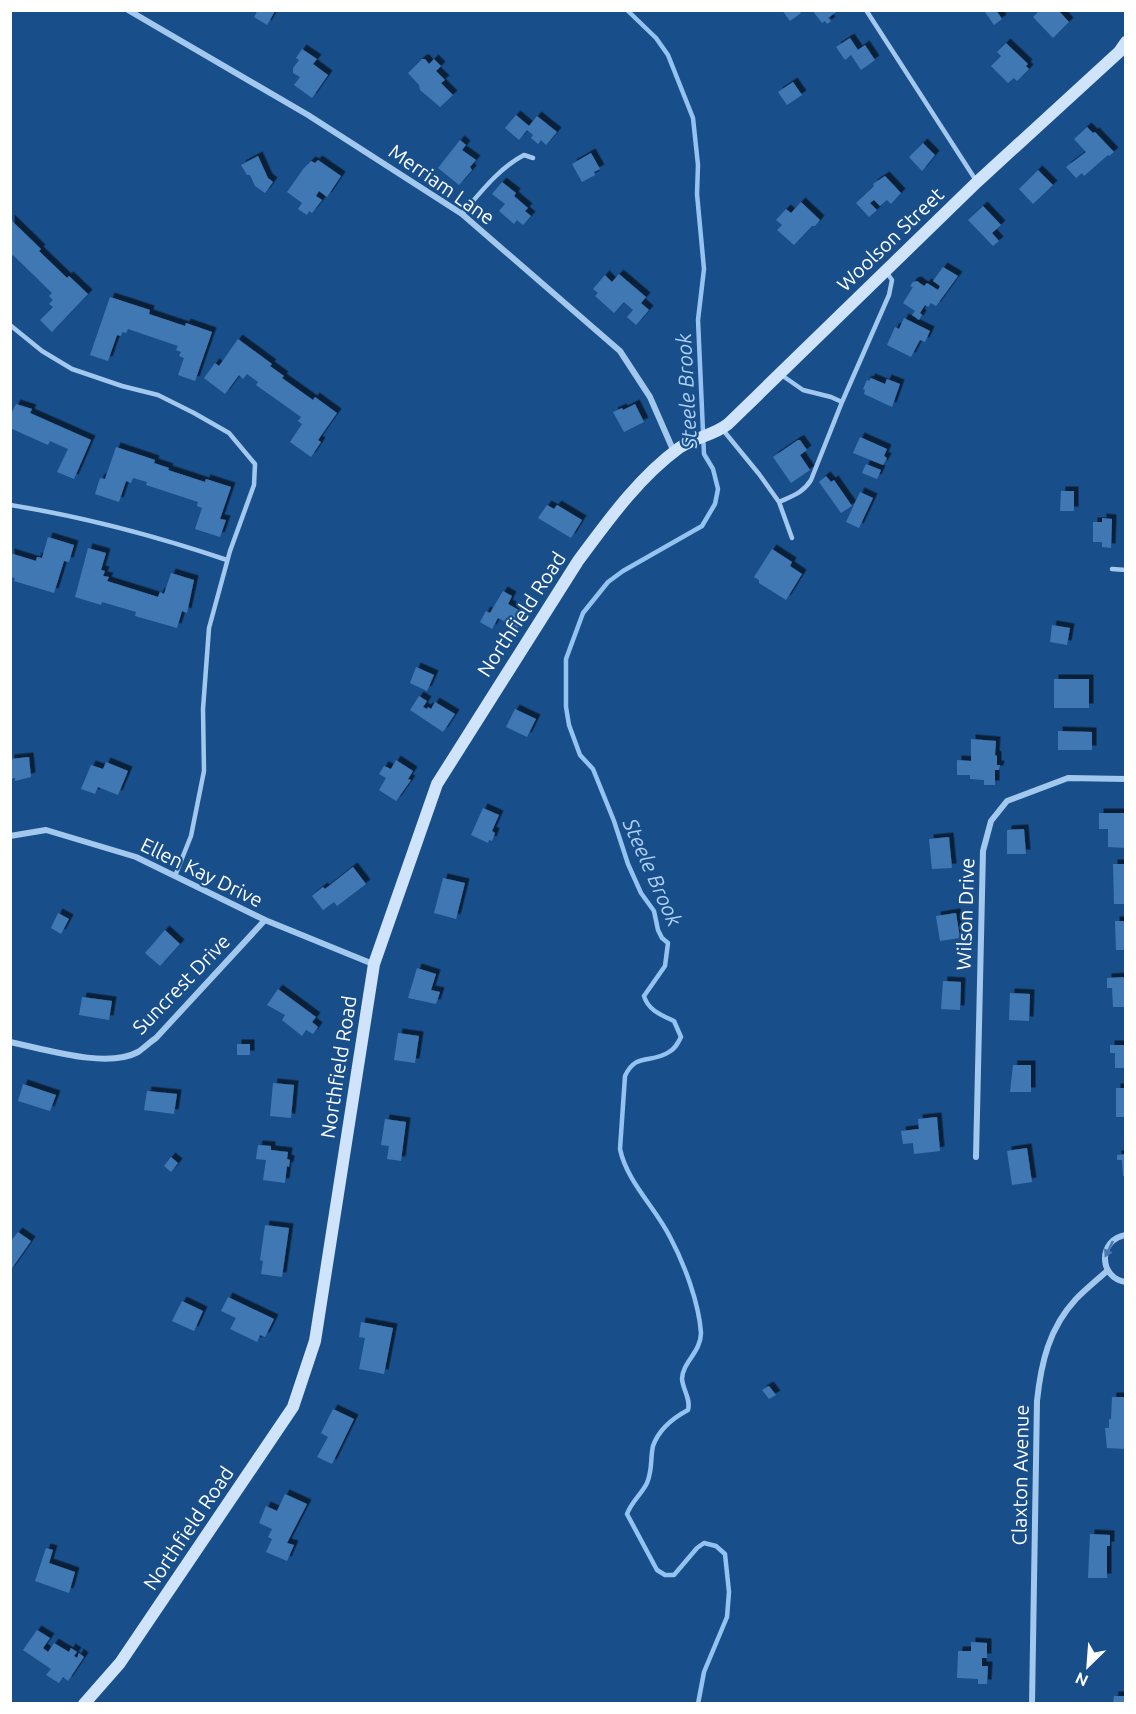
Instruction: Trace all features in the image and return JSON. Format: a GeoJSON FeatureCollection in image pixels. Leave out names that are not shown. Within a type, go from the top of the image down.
{"type":"FeatureCollection","features":[{"type":"Feature","properties":{"kind":"street","name":"Merriam Lane"},"geometry":{"type":"LineString","coordinates":[[128,10],[308,115],[462,213],[620,351],[651,397],[674,452]]}},
{"type":"Feature","properties":{"kind":"street","name":"Woolson Street"},"geometry":{"type":"LineString","coordinates":[[674,452],[687,443],[722,429],[977,182],[1119,52],[1125,42]]}},
{"type":"Feature","properties":{"kind":"street","name":"Northfield Road"},"geometry":{"type":"LineString","coordinates":[[84,1704],[120,1663],[293,1407],[315,1341],[374,964],[437,784],[578,561],[602,528],[640,484],[674,452]]}},
{"type":"Feature","properties":{"kind":"street","name":"Wilson Drive"},"geometry":{"type":"LineString","coordinates":[[976,1157],[983,850],[991,821],[1007,801],[1068,778],[1125,779]]}},
{"type":"Feature","properties":{"kind":"street","name":"Ellen Kay Drive"},"geometry":{"type":"LineString","coordinates":[[10,836],[46,830],[136,856],[266,920],[374,964]]}},
{"type":"Feature","properties":{"kind":"street","name":"Suncrest Drive"},"geometry":{"type":"LineString","coordinates":[[10,1042],[90,1059],[112,1058],[136,1053],[156,1038],[266,920]]}},
{"type":"Feature","properties":{"kind":"street"},"geometry":{"type":"LineString","coordinates":[[1125,1235],[1113,1240],[1108,1246],[1104,1262],[1107,1271],[1113,1277],[1125,1282]]}},
{"type":"Feature","properties":{"kind":"street","name":"Claxton Avenue"},"geometry":{"type":"LineString","coordinates":[[1032,1704],[1037,1401],[1040,1376],[1046,1350],[1057,1323],[1077,1298],[1107,1271]]}},
{"type":"Feature","properties":{"kind":"lane"},"geometry":{"type":"LineString","coordinates":[[866,10],[977,182]]}},
{"type":"Feature","properties":{"kind":"lane"},"geometry":{"type":"LineString","coordinates":[[462,213],[495,177],[516,159],[524,155],[533,158]]}},
{"type":"Feature","properties":{"kind":"lane"},"geometry":{"type":"LineString","coordinates":[[779,502],[797,495],[811,480],[889,295],[892,280],[885,270]]}},
{"type":"Feature","properties":{"kind":"lane"},"geometry":{"type":"LineString","coordinates":[[10,325],[42,351],[72,369],[122,387],[158,395],[229,433],[255,464],[254,484],[227,560],[209,628],[203,709],[204,771],[190,836],[175,876]]}},
{"type":"Feature","properties":{"kind":"lane"},"geometry":{"type":"LineString","coordinates":[[778,373],[803,390],[842,402]]}},
{"type":"Feature","properties":{"kind":"lane"},"geometry":{"type":"LineString","coordinates":[[722,429],[779,502],[792,538]]}},
{"type":"Feature","properties":{"kind":"lane"},"geometry":{"type":"LineString","coordinates":[[10,505],[66,514],[167,539],[227,560]]}},
{"type":"Feature","properties":{"kind":"lane"},"geometry":{"type":"LineString","coordinates":[[1112,569],[1125,570]]}},
{"type":"Feature","properties":{"kind":"building"},"geometry":{"type":"Polygon","coordinates":[[[258,10],[275,11],[267,25],[254,17],[258,10]]]}},
{"type":"Feature","properties":{"kind":"building"},"geometry":{"type":"Polygon","coordinates":[[[782,10],[799,10],[801,13],[790,21],[782,10]]]}},
{"type":"Feature","properties":{"kind":"building"},"geometry":{"type":"Polygon","coordinates":[[[812,10],[839,10],[828,18],[831,21],[827,24],[825,21],[822,23],[812,10]]]}},
{"type":"Feature","properties":{"kind":"building"},"geometry":{"type":"Polygon","coordinates":[[[996,10],[1002,19],[994,25],[985,12],[996,10]]]}},
{"type":"Feature","properties":{"kind":"building"},"geometry":{"type":"Polygon","coordinates":[[[1040,10],[1058,10],[1069,22],[1053,38],[1033,17],[1040,10]]]}},
{"type":"Feature","properties":{"kind":"building"},"geometry":{"type":"Polygon","coordinates":[[[850,38],[858,50],[865,45],[875,60],[861,70],[851,55],[845,60],[836,47],[850,38]]]}},
{"type":"Feature","properties":{"kind":"building"},"geometry":{"type":"Polygon","coordinates":[[[1006,43],[1028,64],[1026,66],[1029,69],[1017,81],[1014,78],[1008,83],[991,66],[1001,56],[997,52],[1006,43]]]}},
{"type":"Feature","properties":{"kind":"building"},"geometry":{"type":"Polygon","coordinates":[[[302,49],[317,59],[313,64],[328,75],[312,98],[294,85],[300,77],[293,73],[293,68],[299,60],[296,58],[302,49]]]}},
{"type":"Feature","properties":{"kind":"building"},"geometry":{"type":"Polygon","coordinates":[[[422,59],[429,64],[434,59],[441,66],[436,71],[445,80],[441,83],[453,95],[440,107],[420,90],[419,85],[408,73],[422,59]]]}},
{"type":"Feature","properties":{"kind":"building"},"geometry":{"type":"Polygon","coordinates":[[[793,82],[802,95],[787,105],[778,92],[793,82]]]}},
{"type":"Feature","properties":{"kind":"building"},"geometry":{"type":"Polygon","coordinates":[[[516,115],[529,126],[537,116],[557,132],[546,145],[541,140],[538,144],[527,130],[519,140],[505,128],[516,115]]]}},
{"type":"Feature","properties":{"kind":"building"},"geometry":{"type":"Polygon","coordinates":[[[1087,127],[1114,152],[1084,176],[1082,173],[1076,178],[1066,167],[1086,152],[1074,139],[1087,127]]]}},
{"type":"Feature","properties":{"kind":"building"},"geometry":{"type":"Polygon","coordinates":[[[460,140],[466,145],[462,150],[476,160],[470,167],[472,170],[459,185],[438,168],[460,140]]]}},
{"type":"Feature","properties":{"kind":"building"},"geometry":{"type":"Polygon","coordinates":[[[923,143],[935,155],[922,171],[909,157],[923,143]]]}},
{"type":"Feature","properties":{"kind":"building"},"geometry":{"type":"Polygon","coordinates":[[[591,153],[600,169],[594,172],[595,175],[582,182],[572,164],[591,153]]]}},
{"type":"Feature","properties":{"kind":"building"},"geometry":{"type":"Polygon","coordinates":[[[258,156],[268,178],[273,182],[265,193],[255,186],[250,175],[247,175],[241,165],[258,156]]]}},
{"type":"Feature","properties":{"kind":"building"},"geometry":{"type":"Polygon","coordinates":[[[318,160],[341,176],[327,197],[319,191],[316,196],[322,200],[312,213],[309,211],[307,215],[298,209],[302,203],[287,192],[304,168],[311,161],[315,163],[318,160]]]}},
{"type":"Feature","properties":{"kind":"building"},"geometry":{"type":"Polygon","coordinates":[[[1038,170],[1053,185],[1033,204],[1019,189],[1038,170]]]}},
{"type":"Feature","properties":{"kind":"building"},"geometry":{"type":"Polygon","coordinates":[[[885,176],[901,193],[891,204],[887,200],[880,206],[874,200],[870,203],[877,210],[869,217],[856,203],[874,186],[873,184],[885,176]]]}},
{"type":"Feature","properties":{"kind":"building"},"geometry":{"type":"Polygon","coordinates":[[[502,182],[516,193],[514,196],[528,208],[525,211],[531,216],[523,225],[517,220],[514,224],[499,211],[505,204],[492,194],[502,182]]]}},
{"type":"Feature","properties":{"kind":"building"},"geometry":{"type":"Polygon","coordinates":[[[801,202],[820,220],[794,245],[777,230],[782,225],[776,220],[786,209],[791,213],[801,202]]]}},
{"type":"Feature","properties":{"kind":"building"},"geometry":{"type":"Polygon","coordinates":[[[983,206],[1001,225],[992,233],[999,241],[993,246],[968,220],[983,206]]]}},
{"type":"Feature","properties":{"kind":"building"},"geometry":{"type":"Polygon","coordinates":[[[10,219],[67,278],[69,276],[88,294],[52,332],[40,320],[53,307],[49,304],[53,300],[49,296],[52,293],[13,255],[10,258],[10,219]]]}},
{"type":"Feature","properties":{"kind":"building"},"geometry":{"type":"Polygon","coordinates":[[[943,267],[958,276],[936,306],[931,303],[928,307],[925,305],[919,320],[912,315],[915,311],[903,303],[913,287],[910,286],[917,281],[924,286],[927,283],[938,290],[940,286],[933,281],[943,267]]]}},
{"type":"Feature","properties":{"kind":"building"},"geometry":{"type":"Polygon","coordinates":[[[619,274],[646,297],[641,303],[649,310],[636,325],[627,317],[633,310],[624,302],[614,313],[595,296],[598,293],[593,289],[605,275],[612,282],[619,274]]]}},
{"type":"Feature","properties":{"kind":"building"},"geometry":{"type":"Polygon","coordinates":[[[110,297],[150,310],[149,314],[212,332],[195,381],[178,375],[184,358],[179,356],[181,352],[176,350],[178,346],[128,329],[126,333],[122,332],[121,336],[117,335],[108,361],[90,355],[110,297]]]}},
{"type":"Feature","properties":{"kind":"building"},"geometry":{"type":"Polygon","coordinates":[[[904,318],[930,331],[925,342],[920,340],[911,357],[887,345],[895,327],[899,329],[904,318]]]}},
{"type":"Feature","properties":{"kind":"building"},"geometry":{"type":"Polygon","coordinates":[[[238,339],[272,364],[270,366],[284,376],[282,378],[313,400],[315,397],[337,413],[318,440],[321,442],[311,457],[290,442],[302,424],[298,421],[301,417],[256,385],[258,382],[247,374],[243,379],[239,375],[225,394],[204,378],[215,363],[219,366],[238,339]]]}},
{"type":"Feature","properties":{"kind":"building"},"geometry":{"type":"Polygon","coordinates":[[[871,378],[885,384],[887,379],[900,384],[892,407],[864,394],[863,389],[867,380],[871,378]]]}},
{"type":"Feature","properties":{"kind":"building"},"geometry":{"type":"Polygon","coordinates":[[[16,404],[32,409],[30,413],[91,440],[74,479],[57,472],[68,449],[50,441],[48,445],[10,428],[10,416],[16,404]]]}},
{"type":"Feature","properties":{"kind":"building"},"geometry":{"type":"Polygon","coordinates":[[[635,404],[644,422],[624,432],[613,412],[635,404]]]}},
{"type":"Feature","properties":{"kind":"building"},"geometry":{"type":"Polygon","coordinates":[[[860,437],[887,449],[884,456],[887,458],[883,465],[853,453],[860,437]]]}},
{"type":"Feature","properties":{"kind":"building"},"geometry":{"type":"Polygon","coordinates":[[[798,440],[807,450],[800,455],[810,470],[791,483],[773,457],[798,440]]]}},
{"type":"Feature","properties":{"kind":"building"},"geometry":{"type":"Polygon","coordinates":[[[116,447],[155,460],[154,463],[169,468],[168,470],[205,482],[206,479],[231,487],[220,519],[226,520],[220,537],[195,529],[202,508],[197,506],[198,502],[146,485],[147,482],[133,478],[131,483],[126,481],[119,502],[95,494],[100,478],[105,479],[116,447]]]}},
{"type":"Feature","properties":{"kind":"building"},"geometry":{"type":"Polygon","coordinates":[[[866,464],[881,470],[877,479],[862,473],[866,464]]]}},
{"type":"Feature","properties":{"kind":"building"},"geometry":{"type":"Polygon","coordinates":[[[826,476],[831,482],[834,480],[852,506],[841,513],[819,482],[826,476]]]}},
{"type":"Feature","properties":{"kind":"building"},"geometry":{"type":"Polygon","coordinates":[[[1061,491],[1074,491],[1074,511],[1060,511],[1061,491]]]}},
{"type":"Feature","properties":{"kind":"building"},"geometry":{"type":"Polygon","coordinates":[[[860,492],[873,498],[859,528],[846,522],[860,492]]]}},
{"type":"Feature","properties":{"kind":"building"},"geometry":{"type":"Polygon","coordinates":[[[547,505],[554,509],[557,505],[582,520],[571,538],[538,518],[547,505]]]}},
{"type":"Feature","properties":{"kind":"building"},"geometry":{"type":"Polygon","coordinates":[[[1102,518],[1112,519],[1111,548],[1102,547],[1102,542],[1093,542],[1093,522],[1102,522],[1102,518]]]}},
{"type":"Feature","properties":{"kind":"building"},"geometry":{"type":"Polygon","coordinates":[[[48,537],[74,545],[69,562],[64,561],[54,593],[14,581],[15,578],[10,577],[10,553],[36,561],[37,557],[42,558],[48,537]]]}},
{"type":"Feature","properties":{"kind":"building"},"geometry":{"type":"Polygon","coordinates":[[[88,548],[106,553],[101,570],[105,571],[103,576],[109,577],[107,581],[158,597],[160,592],[164,594],[171,573],[194,580],[187,613],[182,611],[177,628],[135,616],[136,612],[75,597],[88,548]]]}},
{"type":"Feature","properties":{"kind":"building"},"geometry":{"type":"Polygon","coordinates":[[[772,549],[792,562],[790,566],[802,574],[786,600],[759,583],[759,580],[754,577],[772,549]]]}},
{"type":"Feature","properties":{"kind":"building"},"geometry":{"type":"Polygon","coordinates":[[[503,591],[512,596],[508,604],[526,614],[517,628],[498,618],[492,629],[480,622],[486,611],[490,613],[503,591]]]}},
{"type":"Feature","properties":{"kind":"building"},"geometry":{"type":"Polygon","coordinates":[[[1052,625],[1070,628],[1067,645],[1050,642],[1052,625]]]}},
{"type":"Feature","properties":{"kind":"building"},"geometry":{"type":"Polygon","coordinates":[[[416,667],[434,675],[427,691],[410,683],[416,667]]]}},
{"type":"Feature","properties":{"kind":"building"},"geometry":{"type":"Polygon","coordinates":[[[1054,679],[1089,679],[1089,708],[1054,708],[1054,679]]]}},
{"type":"Feature","properties":{"kind":"building"},"geometry":{"type":"Polygon","coordinates":[[[419,696],[427,701],[423,707],[427,709],[428,707],[431,709],[435,702],[455,714],[443,732],[410,710],[419,696]]]}},
{"type":"Feature","properties":{"kind":"building"},"geometry":{"type":"Polygon","coordinates":[[[515,709],[536,719],[527,737],[506,727],[515,709]]]}},
{"type":"Feature","properties":{"kind":"building"},"geometry":{"type":"Polygon","coordinates":[[[1058,731],[1092,732],[1092,750],[1058,750],[1058,731]]]}},
{"type":"Feature","properties":{"kind":"building"},"geometry":{"type":"Polygon","coordinates":[[[971,739],[996,741],[995,755],[997,765],[1000,765],[999,770],[995,770],[995,785],[984,785],[984,780],[970,779],[970,775],[957,775],[957,760],[971,761],[971,739]]]}},
{"type":"Feature","properties":{"kind":"building"},"geometry":{"type":"Polygon","coordinates":[[[29,757],[31,777],[15,781],[15,778],[10,779],[10,759],[29,757]]]}},
{"type":"Feature","properties":{"kind":"building"},"geometry":{"type":"Polygon","coordinates":[[[396,760],[413,771],[408,779],[411,780],[396,801],[379,790],[386,778],[379,774],[384,766],[391,769],[396,760]]]}},
{"type":"Feature","properties":{"kind":"building"},"geometry":{"type":"Polygon","coordinates":[[[106,762],[128,771],[118,795],[98,787],[95,794],[81,789],[91,765],[103,769],[106,762]]]}},
{"type":"Feature","properties":{"kind":"building"},"geometry":{"type":"Polygon","coordinates":[[[483,808],[499,815],[492,831],[495,833],[492,841],[489,840],[488,843],[471,835],[483,808]]]}},
{"type":"Feature","properties":{"kind":"building"},"geometry":{"type":"Polygon","coordinates":[[[1099,813],[1126,813],[1126,848],[1108,847],[1108,829],[1099,829],[1099,813]]]}},
{"type":"Feature","properties":{"kind":"building"},"geometry":{"type":"Polygon","coordinates":[[[1024,829],[1026,854],[1007,854],[1007,830],[1024,829]]]}},
{"type":"Feature","properties":{"kind":"building"},"geometry":{"type":"Polygon","coordinates":[[[949,837],[952,868],[932,869],[929,839],[949,837]]]}},
{"type":"Feature","properties":{"kind":"building"},"geometry":{"type":"Polygon","coordinates":[[[1113,864],[1126,864],[1126,904],[1114,904],[1113,864]]]}},
{"type":"Feature","properties":{"kind":"building"},"geometry":{"type":"Polygon","coordinates":[[[353,867],[366,884],[337,906],[334,902],[323,910],[312,896],[353,867]]]}},
{"type":"Feature","properties":{"kind":"building"},"geometry":{"type":"Polygon","coordinates":[[[443,878],[465,883],[456,919],[434,913],[443,878]]]}},
{"type":"Feature","properties":{"kind":"building"},"geometry":{"type":"Polygon","coordinates":[[[58,913],[69,919],[61,934],[51,928],[58,913]]]}},
{"type":"Feature","properties":{"kind":"building"},"geometry":{"type":"Polygon","coordinates":[[[956,913],[960,938],[940,941],[936,916],[956,913]]]}},
{"type":"Feature","properties":{"kind":"building"},"geometry":{"type":"Polygon","coordinates":[[[1115,921],[1126,921],[1126,950],[1116,950],[1115,921]]]}},
{"type":"Feature","properties":{"kind":"building"},"geometry":{"type":"Polygon","coordinates":[[[165,930],[180,944],[160,966],[145,953],[165,930]]]}},
{"type":"Feature","properties":{"kind":"building"},"geometry":{"type":"Polygon","coordinates":[[[417,968],[436,974],[431,990],[440,992],[436,1004],[408,998],[417,968]]]}},
{"type":"Feature","properties":{"kind":"building"},"geometry":{"type":"Polygon","coordinates":[[[1126,977],[1126,1007],[1113,1007],[1112,988],[1107,988],[1107,978],[1126,977]]]}},
{"type":"Feature","properties":{"kind":"building"},"geometry":{"type":"Polygon","coordinates":[[[943,981],[961,982],[960,1010],[941,1009],[943,981]]]}},
{"type":"Feature","properties":{"kind":"building"},"geometry":{"type":"Polygon","coordinates":[[[278,989],[316,1017],[312,1022],[318,1027],[313,1034],[306,1030],[302,1036],[282,1020],[285,1015],[267,1005],[278,989]]]}},
{"type":"Feature","properties":{"kind":"building"},"geometry":{"type":"Polygon","coordinates":[[[1010,993],[1030,994],[1029,1021],[1009,1020],[1010,993]]]}},
{"type":"Feature","properties":{"kind":"building"},"geometry":{"type":"Polygon","coordinates":[[[82,997],[112,1001],[109,1020],[79,1015],[82,997]]]}},
{"type":"Feature","properties":{"kind":"building"},"geometry":{"type":"Polygon","coordinates":[[[398,1033],[419,1036],[415,1063],[394,1060],[398,1033]]]}},
{"type":"Feature","properties":{"kind":"building"},"geometry":{"type":"Polygon","coordinates":[[[237,1044],[250,1044],[250,1055],[237,1055],[237,1044]]]}},
{"type":"Feature","properties":{"kind":"building"},"geometry":{"type":"Polygon","coordinates":[[[1110,1045],[1126,1045],[1126,1068],[1115,1068],[1115,1053],[1110,1053],[1110,1045]]]}},
{"type":"Feature","properties":{"kind":"building"},"geometry":{"type":"Polygon","coordinates":[[[1013,1065],[1031,1065],[1031,1092],[1010,1092],[1013,1065]]]}},
{"type":"Feature","properties":{"kind":"building"},"geometry":{"type":"Polygon","coordinates":[[[273,1083],[294,1085],[291,1118],[270,1116],[273,1083]]]}},
{"type":"Feature","properties":{"kind":"building"},"geometry":{"type":"Polygon","coordinates":[[[23,1084],[56,1095],[50,1111],[18,1101],[23,1084]]]}},
{"type":"Feature","properties":{"kind":"building"},"geometry":{"type":"Polygon","coordinates":[[[1116,1088],[1126,1088],[1126,1117],[1116,1117],[1116,1088]]]}},
{"type":"Feature","properties":{"kind":"building"},"geometry":{"type":"Polygon","coordinates":[[[147,1091],[177,1094],[174,1114],[144,1110],[147,1091]]]}},
{"type":"Feature","properties":{"kind":"building"},"geometry":{"type":"Polygon","coordinates":[[[937,1117],[940,1151],[914,1154],[913,1143],[903,1144],[901,1131],[919,1129],[918,1119],[937,1117]]]}},
{"type":"Feature","properties":{"kind":"building"},"geometry":{"type":"Polygon","coordinates":[[[385,1119],[406,1122],[401,1161],[387,1159],[389,1146],[381,1145],[385,1119]]]}},
{"type":"Feature","properties":{"kind":"building"},"geometry":{"type":"Polygon","coordinates":[[[258,1145],[271,1146],[271,1150],[288,1152],[287,1159],[290,1160],[285,1183],[263,1180],[266,1160],[256,1159],[258,1145]]]}},
{"type":"Feature","properties":{"kind":"building"},"geometry":{"type":"Polygon","coordinates":[[[1027,1148],[1032,1182],[1012,1185],[1007,1151],[1027,1148]]]}},
{"type":"Feature","properties":{"kind":"building"},"geometry":{"type":"Polygon","coordinates":[[[1126,1154],[1126,1176],[1123,1176],[1122,1160],[1117,1160],[1117,1155],[1126,1154]]]}},
{"type":"Feature","properties":{"kind":"building"},"geometry":{"type":"Polygon","coordinates":[[[171,1157],[178,1163],[171,1172],[164,1166],[171,1157]]]}},
{"type":"Feature","properties":{"kind":"building"},"geometry":{"type":"Polygon","coordinates":[[[265,1225],[289,1228],[282,1277],[261,1274],[263,1261],[260,1260],[265,1225]]]}},
{"type":"Feature","properties":{"kind":"building"},"geometry":{"type":"Polygon","coordinates":[[[18,1232],[31,1241],[10,1271],[10,1242],[18,1232]]]}},
{"type":"Feature","properties":{"kind":"building"},"geometry":{"type":"Polygon","coordinates":[[[228,1297],[274,1319],[265,1337],[260,1335],[257,1342],[230,1329],[236,1318],[221,1311],[228,1297]]]}},
{"type":"Feature","properties":{"kind":"building"},"geometry":{"type":"Polygon","coordinates":[[[182,1301],[203,1311],[194,1331],[172,1321],[182,1301]]]}},
{"type":"Feature","properties":{"kind":"building"},"geometry":{"type":"Polygon","coordinates":[[[361,1322],[393,1328],[384,1374],[359,1369],[365,1338],[359,1337],[361,1322]]]}},
{"type":"Feature","properties":{"kind":"building"},"geometry":{"type":"Polygon","coordinates":[[[769,1386],[776,1395],[769,1399],[762,1390],[769,1386]]]}},
{"type":"Feature","properties":{"kind":"building"},"geometry":{"type":"Polygon","coordinates":[[[1112,1397],[1126,1397],[1126,1449],[1107,1448],[1105,1428],[1109,1428],[1112,1397]]]}},
{"type":"Feature","properties":{"kind":"building"},"geometry":{"type":"Polygon","coordinates":[[[333,1409],[354,1419],[332,1464],[317,1457],[328,1437],[321,1433],[333,1409]]]}},
{"type":"Feature","properties":{"kind":"building"},"geometry":{"type":"Polygon","coordinates":[[[285,1494],[307,1504],[287,1543],[294,1545],[287,1561],[266,1552],[272,1539],[268,1537],[272,1529],[259,1523],[266,1506],[277,1511],[285,1494]]]}},
{"type":"Feature","properties":{"kind":"building"},"geometry":{"type":"Polygon","coordinates":[[[1090,1534],[1110,1535],[1110,1546],[1107,1546],[1107,1578],[1088,1578],[1090,1534]]]}},
{"type":"Feature","properties":{"kind":"building"},"geometry":{"type":"Polygon","coordinates":[[[46,1548],[53,1550],[49,1563],[75,1572],[69,1593],[35,1581],[46,1548]]]}},
{"type":"Feature","properties":{"kind":"building"},"geometry":{"type":"Polygon","coordinates":[[[37,1630],[50,1638],[43,1648],[48,1652],[54,1643],[69,1652],[71,1648],[77,1652],[74,1656],[77,1658],[79,1653],[84,1657],[68,1681],[63,1677],[59,1683],[46,1675],[51,1669],[23,1650],[37,1630]]]}},
{"type":"Feature","properties":{"kind":"building"},"geometry":{"type":"Polygon","coordinates":[[[971,1642],[987,1643],[987,1658],[982,1658],[982,1666],[988,1666],[987,1684],[978,1684],[978,1679],[957,1678],[958,1651],[971,1651],[971,1642]]]}},
{"type":"Feature","properties":{"kind":"building"},"geometry":{"type":"Polygon","coordinates":[[[1114,1696],[1126,1696],[1126,1704],[1113,1704],[1114,1696]]]}},
{"type":"Feature","properties":{"kind":"waterway","name":"Steele Brook"},"geometry":{"type":"LineString","coordinates":[[627,10],[656,38],[668,55],[693,118],[704,269],[698,320],[704,454],[713,469],[718,489],[715,504],[702,526],[623,571],[608,582],[583,613],[566,659],[566,707],[569,725],[580,755],[593,769],[628,864],[641,893],[654,911],[662,938],[668,943],[665,966],[644,996],[652,1008],[674,1021],[681,1037],[671,1051],[639,1061],[629,1069],[625,1076],[620,1149],[635,1183],[664,1226],[675,1247],[694,1296],[701,1333],[698,1346],[683,1373],[688,1410],[667,1425],[659,1434],[653,1446],[647,1483],[627,1514],[657,1570],[665,1575],[674,1575],[704,1543],[716,1546],[725,1554],[729,1592],[727,1617],[704,1672],[698,1704]]}}]}
